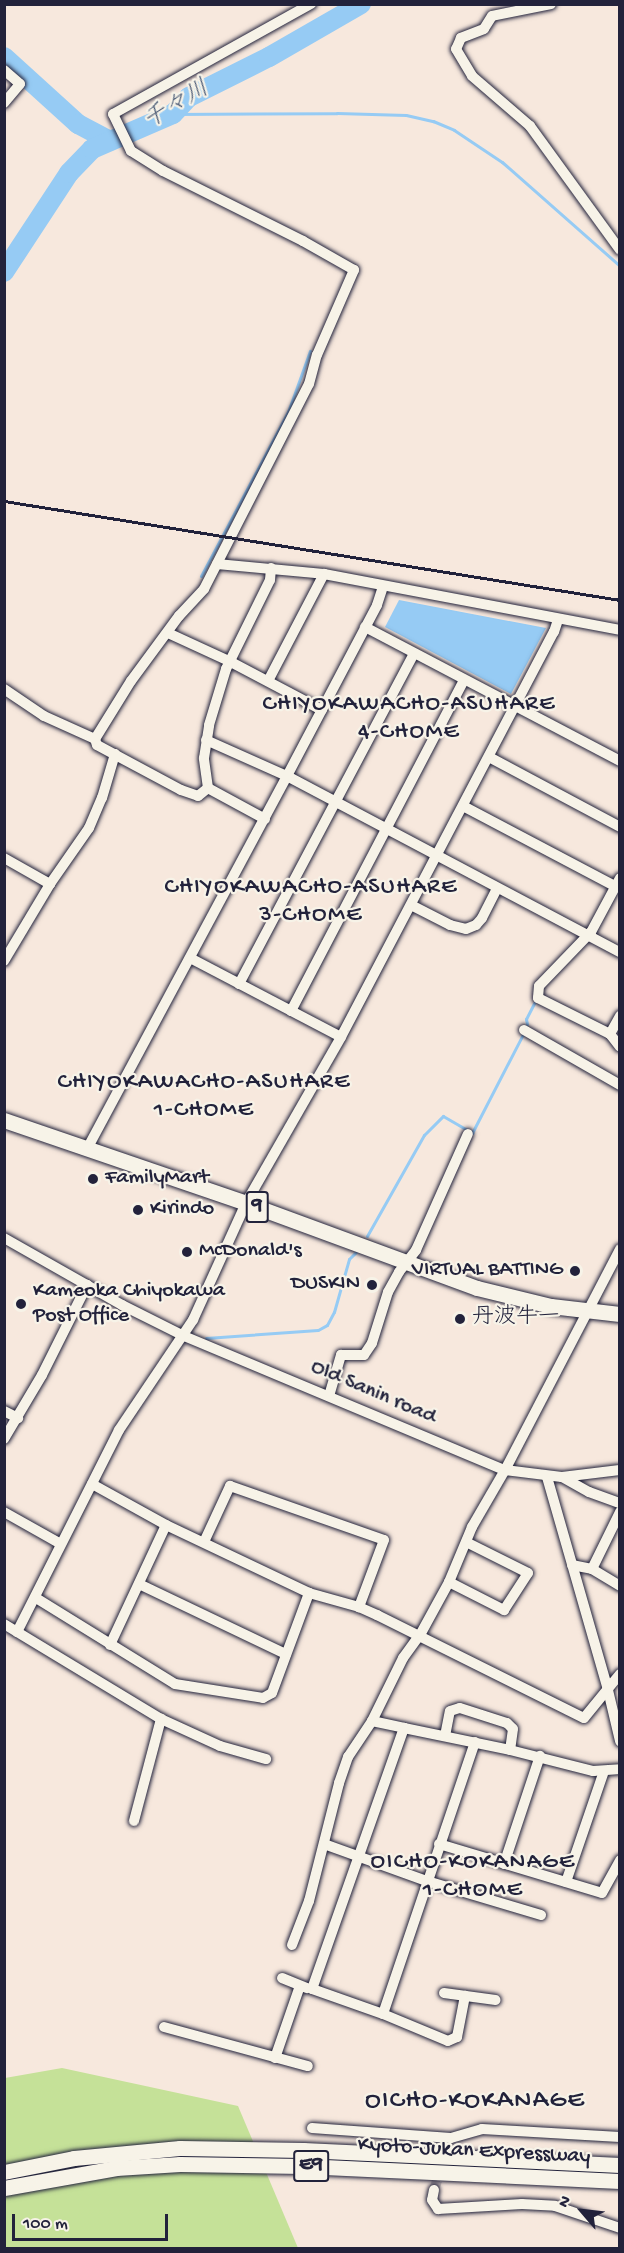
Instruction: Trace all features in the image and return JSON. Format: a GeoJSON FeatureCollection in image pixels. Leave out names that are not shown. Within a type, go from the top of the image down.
{"type":"FeatureCollection","features":[{"type":"Feature","properties":{"kind":"highway","name":"9"},"geometry":{"type":"LineString","coordinates":[[4,1120],[246,1203],[477,1288],[551,1306],[620,1314]]}},
{"type":"Feature","properties":{"kind":"highway","name":"Kyoto-Jukan Expressway"},"geometry":{"type":"LineString","coordinates":[[4,2172],[116,2152],[213,2148],[620,2164]]}},
{"type":"Feature","properties":{"kind":"highway","name":"Kyoto-Jukan Expressway"},"geometry":{"type":"LineString","coordinates":[[4,2188],[106,2169],[180,2164],[303,2166],[620,2181]]}},
{"type":"Feature","properties":{"kind":"street"},"geometry":{"type":"LineString","coordinates":[[95,739],[131,681],[204,589],[258,488],[309,384],[318,355],[354,270],[303,241],[163,171],[131,151],[113,114],[311,4]]}},
{"type":"Feature","properties":{"kind":"street"},"geometry":{"type":"LineString","coordinates":[[551,4],[492,16],[484,29],[461,38],[456,48],[472,76],[530,126],[620,249]]}},
{"type":"Feature","properties":{"kind":"street"},"geometry":{"type":"LineString","coordinates":[[4,70],[20,84],[4,103]]}},
{"type":"Feature","properties":{"kind":"street"},"geometry":{"type":"LineString","coordinates":[[217,564],[324,574],[620,630]]}},
{"type":"Feature","properties":{"kind":"street"},"geometry":{"type":"LineString","coordinates":[[208,788],[204,758],[206,740],[229,661],[270,580],[271,568]]}},
{"type":"Feature","properties":{"kind":"street"},"geometry":{"type":"LineString","coordinates":[[268,681],[324,574]]}},
{"type":"Feature","properties":{"kind":"street"},"geometry":{"type":"LineString","coordinates":[[87,1149],[366,627],[383,586]]}},
{"type":"Feature","properties":{"kind":"street"},"geometry":{"type":"LineString","coordinates":[[17,1632],[119,1430],[184,1336],[246,1203],[341,1037],[489,757],[554,632],[558,620]]}},
{"type":"Feature","properties":{"kind":"street"},"geometry":{"type":"LineString","coordinates":[[366,627],[515,707],[619,759]]}},
{"type":"Feature","properties":{"kind":"street"},"geometry":{"type":"LineString","coordinates":[[168,633],[229,661],[322,710]]}},
{"type":"Feature","properties":{"kind":"street"},"geometry":{"type":"LineString","coordinates":[[239,984],[414,654]]}},
{"type":"Feature","properties":{"kind":"street"},"geometry":{"type":"LineString","coordinates":[[291,1011],[464,680]]}},
{"type":"Feature","properties":{"kind":"street"},"geometry":{"type":"LineString","coordinates":[[4,689],[44,716],[95,739],[98,745],[181,790],[198,796],[208,788]]}},
{"type":"Feature","properties":{"kind":"street"},"geometry":{"type":"LineString","coordinates":[[206,740],[287,776],[497,890],[620,952]]}},
{"type":"Feature","properties":{"kind":"street"},"geometry":{"type":"LineString","coordinates":[[4,960],[50,884],[89,828],[102,798],[115,754]]}},
{"type":"Feature","properties":{"kind":"street"},"geometry":{"type":"LineString","coordinates":[[489,757],[620,827]]}},
{"type":"Feature","properties":{"kind":"street"},"geometry":{"type":"LineString","coordinates":[[208,788],[265,819]]}},
{"type":"Feature","properties":{"kind":"street"},"geometry":{"type":"LineString","coordinates":[[463,806],[617,882],[587,935],[538,986],[538,998],[610,1034],[620,1047]]}},
{"type":"Feature","properties":{"kind":"street"},"geometry":{"type":"LineString","coordinates":[[4,858],[50,884]]}},
{"type":"Feature","properties":{"kind":"street"},"geometry":{"type":"LineString","coordinates":[[411,905],[450,925],[466,929],[476,925],[482,918],[497,890]]}},
{"type":"Feature","properties":{"kind":"street"},"geometry":{"type":"LineString","coordinates":[[190,958],[341,1037]]}},
{"type":"Feature","properties":{"kind":"street"},"geometry":{"type":"LineString","coordinates":[[610,1034],[620,1016]]}},
{"type":"Feature","properties":{"kind":"street"},"geometry":{"type":"LineString","coordinates":[[524,1030],[620,1085]]}},
{"type":"Feature","properties":{"kind":"street"},"geometry":{"type":"LineString","coordinates":[[329,1396],[341,1355],[364,1355],[372,1343],[388,1292],[416,1250],[468,1134]]}},
{"type":"Feature","properties":{"kind":"street","name":"Old Sanin road"},"geometry":{"type":"LineString","coordinates":[[4,1238],[184,1336],[505,1470],[547,1477],[620,1470]]}},
{"type":"Feature","properties":{"kind":"street"},"geometry":{"type":"LineString","coordinates":[[292,1945],[309,1901],[348,1757],[372,1721],[403,1658],[420,1635],[449,1582],[466,1542],[620,1249]]}},
{"type":"Feature","properties":{"kind":"street"},"geometry":{"type":"LineString","coordinates":[[4,1439],[18,1418],[87,1285]]}},
{"type":"Feature","properties":{"kind":"street"},"geometry":{"type":"LineString","coordinates":[[4,1411],[18,1418]]}},
{"type":"Feature","properties":{"kind":"street"},"geometry":{"type":"LineString","coordinates":[[547,1477],[607,1686],[620,1741]]}},
{"type":"Feature","properties":{"kind":"street"},"geometry":{"type":"LineString","coordinates":[[562,1477],[589,1492],[620,1503]]}},
{"type":"Feature","properties":{"kind":"street"},"geometry":{"type":"LineString","coordinates":[[92,1484],[166,1525],[309,1593],[359,1607],[420,1635],[584,1719],[607,1686],[619,1675]]}},
{"type":"Feature","properties":{"kind":"street"},"geometry":{"type":"LineString","coordinates":[[204,1542],[230,1486],[384,1540],[359,1607]]}},
{"type":"Feature","properties":{"kind":"street"},"geometry":{"type":"LineString","coordinates":[[4,1512],[61,1545]]}},
{"type":"Feature","properties":{"kind":"street"},"geometry":{"type":"LineString","coordinates":[[592,1569],[620,1512]]}},
{"type":"Feature","properties":{"kind":"street"},"geometry":{"type":"LineString","coordinates":[[110,1645],[166,1525]]}},
{"type":"Feature","properties":{"kind":"street"},"geometry":{"type":"LineString","coordinates":[[449,1582],[504,1610],[528,1573],[466,1542]]}},
{"type":"Feature","properties":{"kind":"street"},"geometry":{"type":"LineString","coordinates":[[572,1565],[592,1569],[620,1586]]}},
{"type":"Feature","properties":{"kind":"street"},"geometry":{"type":"LineString","coordinates":[[139,1584],[286,1654]]}},
{"type":"Feature","properties":{"kind":"street"},"geometry":{"type":"LineString","coordinates":[[36,1598],[175,1684],[263,1698],[272,1693],[309,1593]]}},
{"type":"Feature","properties":{"kind":"street"},"geometry":{"type":"LineString","coordinates":[[4,1624],[161,1719],[220,1746],[266,1759]]}},
{"type":"Feature","properties":{"kind":"street"},"geometry":{"type":"LineString","coordinates":[[445,1736],[450,1712],[460,1708],[507,1723],[513,1729],[510,1749]]}},
{"type":"Feature","properties":{"kind":"street"},"geometry":{"type":"LineString","coordinates":[[134,1821],[161,1719]]}},
{"type":"Feature","properties":{"kind":"street"},"geometry":{"type":"LineString","coordinates":[[372,1721],[604,1771],[620,1769]]}},
{"type":"Feature","properties":{"kind":"street"},"geometry":{"type":"LineString","coordinates":[[312,1989],[404,1728]]}},
{"type":"Feature","properties":{"kind":"street"},"geometry":{"type":"LineString","coordinates":[[383,2014],[475,1742]]}},
{"type":"Feature","properties":{"kind":"street"},"geometry":{"type":"LineString","coordinates":[[504,1864],[540,1756]]}},
{"type":"Feature","properties":{"kind":"street"},"geometry":{"type":"LineString","coordinates":[[566,1882],[604,1771]]}},
{"type":"Feature","properties":{"kind":"street"},"geometry":{"type":"LineString","coordinates":[[324,1844],[427,1881],[541,1915]]}},
{"type":"Feature","properties":{"kind":"street"},"geometry":{"type":"LineString","coordinates":[[440,1844],[602,1893],[620,1860]]}},
{"type":"Feature","properties":{"kind":"street"},"geometry":{"type":"LineString","coordinates":[[282,1978],[383,2014],[448,2041],[457,2037],[465,1996]]}},
{"type":"Feature","properties":{"kind":"street"},"geometry":{"type":"LineString","coordinates":[[275,2058],[300,1986]]}},
{"type":"Feature","properties":{"kind":"street"},"geometry":{"type":"LineString","coordinates":[[444,1993],[496,2000]]}},
{"type":"Feature","properties":{"kind":"street"},"geometry":{"type":"LineString","coordinates":[[164,2027],[308,2066]]}},
{"type":"Feature","properties":{"kind":"street"},"geometry":{"type":"LineString","coordinates":[[312,2128],[451,2138],[482,2129],[620,2137]]}},
{"type":"Feature","properties":{"kind":"street"},"geometry":{"type":"LineString","coordinates":[[434,2190],[432,2200],[438,2209],[522,2204],[555,2206],[620,2228]]}},
{"type":"Feature","properties":{"kind":"green space"},"geometry":{"type":"Polygon","coordinates":[[[62,2068],[238,2106],[298,2248],[5,2248],[5,2078],[62,2068]]]}},
{"type":"Feature","properties":{"kind":"water"},"geometry":{"type":"Polygon","coordinates":[[[399,600],[546,628],[511,694],[385,627],[399,600]]]}},
{"type":"Feature","properties":{"kind":"waterway","name":"千々川"},"geometry":{"type":"LineString","coordinates":[[4,272],[69,173],[92,149],[173,114],[189,97],[269,57],[361,4]]}},
{"type":"Feature","properties":{"kind":"waterway"},"geometry":{"type":"LineString","coordinates":[[4,57],[78,124],[110,141]]}},
{"type":"Feature","properties":{"kind":"waterway"},"geometry":{"type":"LineString","coordinates":[[173,114],[337,113],[406,115],[433,121],[454,130],[502,162],[620,266]]}},
{"type":"Feature","properties":{"kind":"waterway"},"geometry":{"type":"LineString","coordinates":[[201,576],[288,412],[310,351]]}},
{"type":"Feature","properties":{"kind":"waterway"},"geometry":{"type":"LineString","coordinates":[[527,1024],[526,1019],[534,1003]]}},
{"type":"Feature","properties":{"kind":"waterway"},"geometry":{"type":"LineString","coordinates":[[367,1236],[424,1135],[443,1116],[472,1133],[523,1034]]}},
{"type":"Feature","properties":{"kind":"waterway"},"geometry":{"type":"LineString","coordinates":[[206,1338],[318,1330],[327,1325],[334,1312],[349,1259],[356,1252]]}},
{"type":"Feature","properties":{"kind":"tunnel"},"geometry":{"type":"LineString","coordinates":[[434,2190],[451,2138]]}},
{"type":"Feature","properties":{"kind":"railway"},"geometry":{"type":"LineString","coordinates":[[4,501],[620,600]]}},
{"type":"Feature","properties":{"kind":"place","name":"FamilyMart"},"geometry":{"type":"Point","coordinates":[93,1179]}},
{"type":"Feature","properties":{"kind":"place","name":"Kirindo"},"geometry":{"type":"Point","coordinates":[138,1210]}},
{"type":"Feature","properties":{"kind":"place","name":"McDonald's"},"geometry":{"type":"Point","coordinates":[187,1252]}},
{"type":"Feature","properties":{"kind":"place","name":"VIRTUAL BATTING"},"geometry":{"type":"Point","coordinates":[575,1271]}},
{"type":"Feature","properties":{"kind":"place","name":"DUSKIN"},"geometry":{"type":"Point","coordinates":[372,1285]}},
{"type":"Feature","properties":{"kind":"place","name":"Kameoka Chiyokawa Post Office"},"geometry":{"type":"Point","coordinates":[21,1304]}},
{"type":"Feature","properties":{"kind":"place","name":"丹波牛一"},"geometry":{"type":"Point","coordinates":[460,1319]}},
{"type":"Feature","properties":{"kind":"district","name":"CHIYOKAWACHO-ASUHARE 4-CHOME"},"geometry":{"type":"Point","coordinates":[409,719]}},
{"type":"Feature","properties":{"kind":"district","name":"CHIYOKAWACHO-ASUHARE 3-CHOME"},"geometry":{"type":"Point","coordinates":[311,902]}},
{"type":"Feature","properties":{"kind":"district","name":"CHIYOKAWACHO-ASUHARE 1-CHOME"},"geometry":{"type":"Point","coordinates":[204,1097]}},
{"type":"Feature","properties":{"kind":"district","name":"OICHO-KOKANAGE 1-CHOME"},"geometry":{"type":"Point","coordinates":[473,1877]}},
{"type":"Feature","properties":{"kind":"district","name":"OICHO-KOKANAGE"},"geometry":{"type":"Point","coordinates":[475,2102]}}]}
